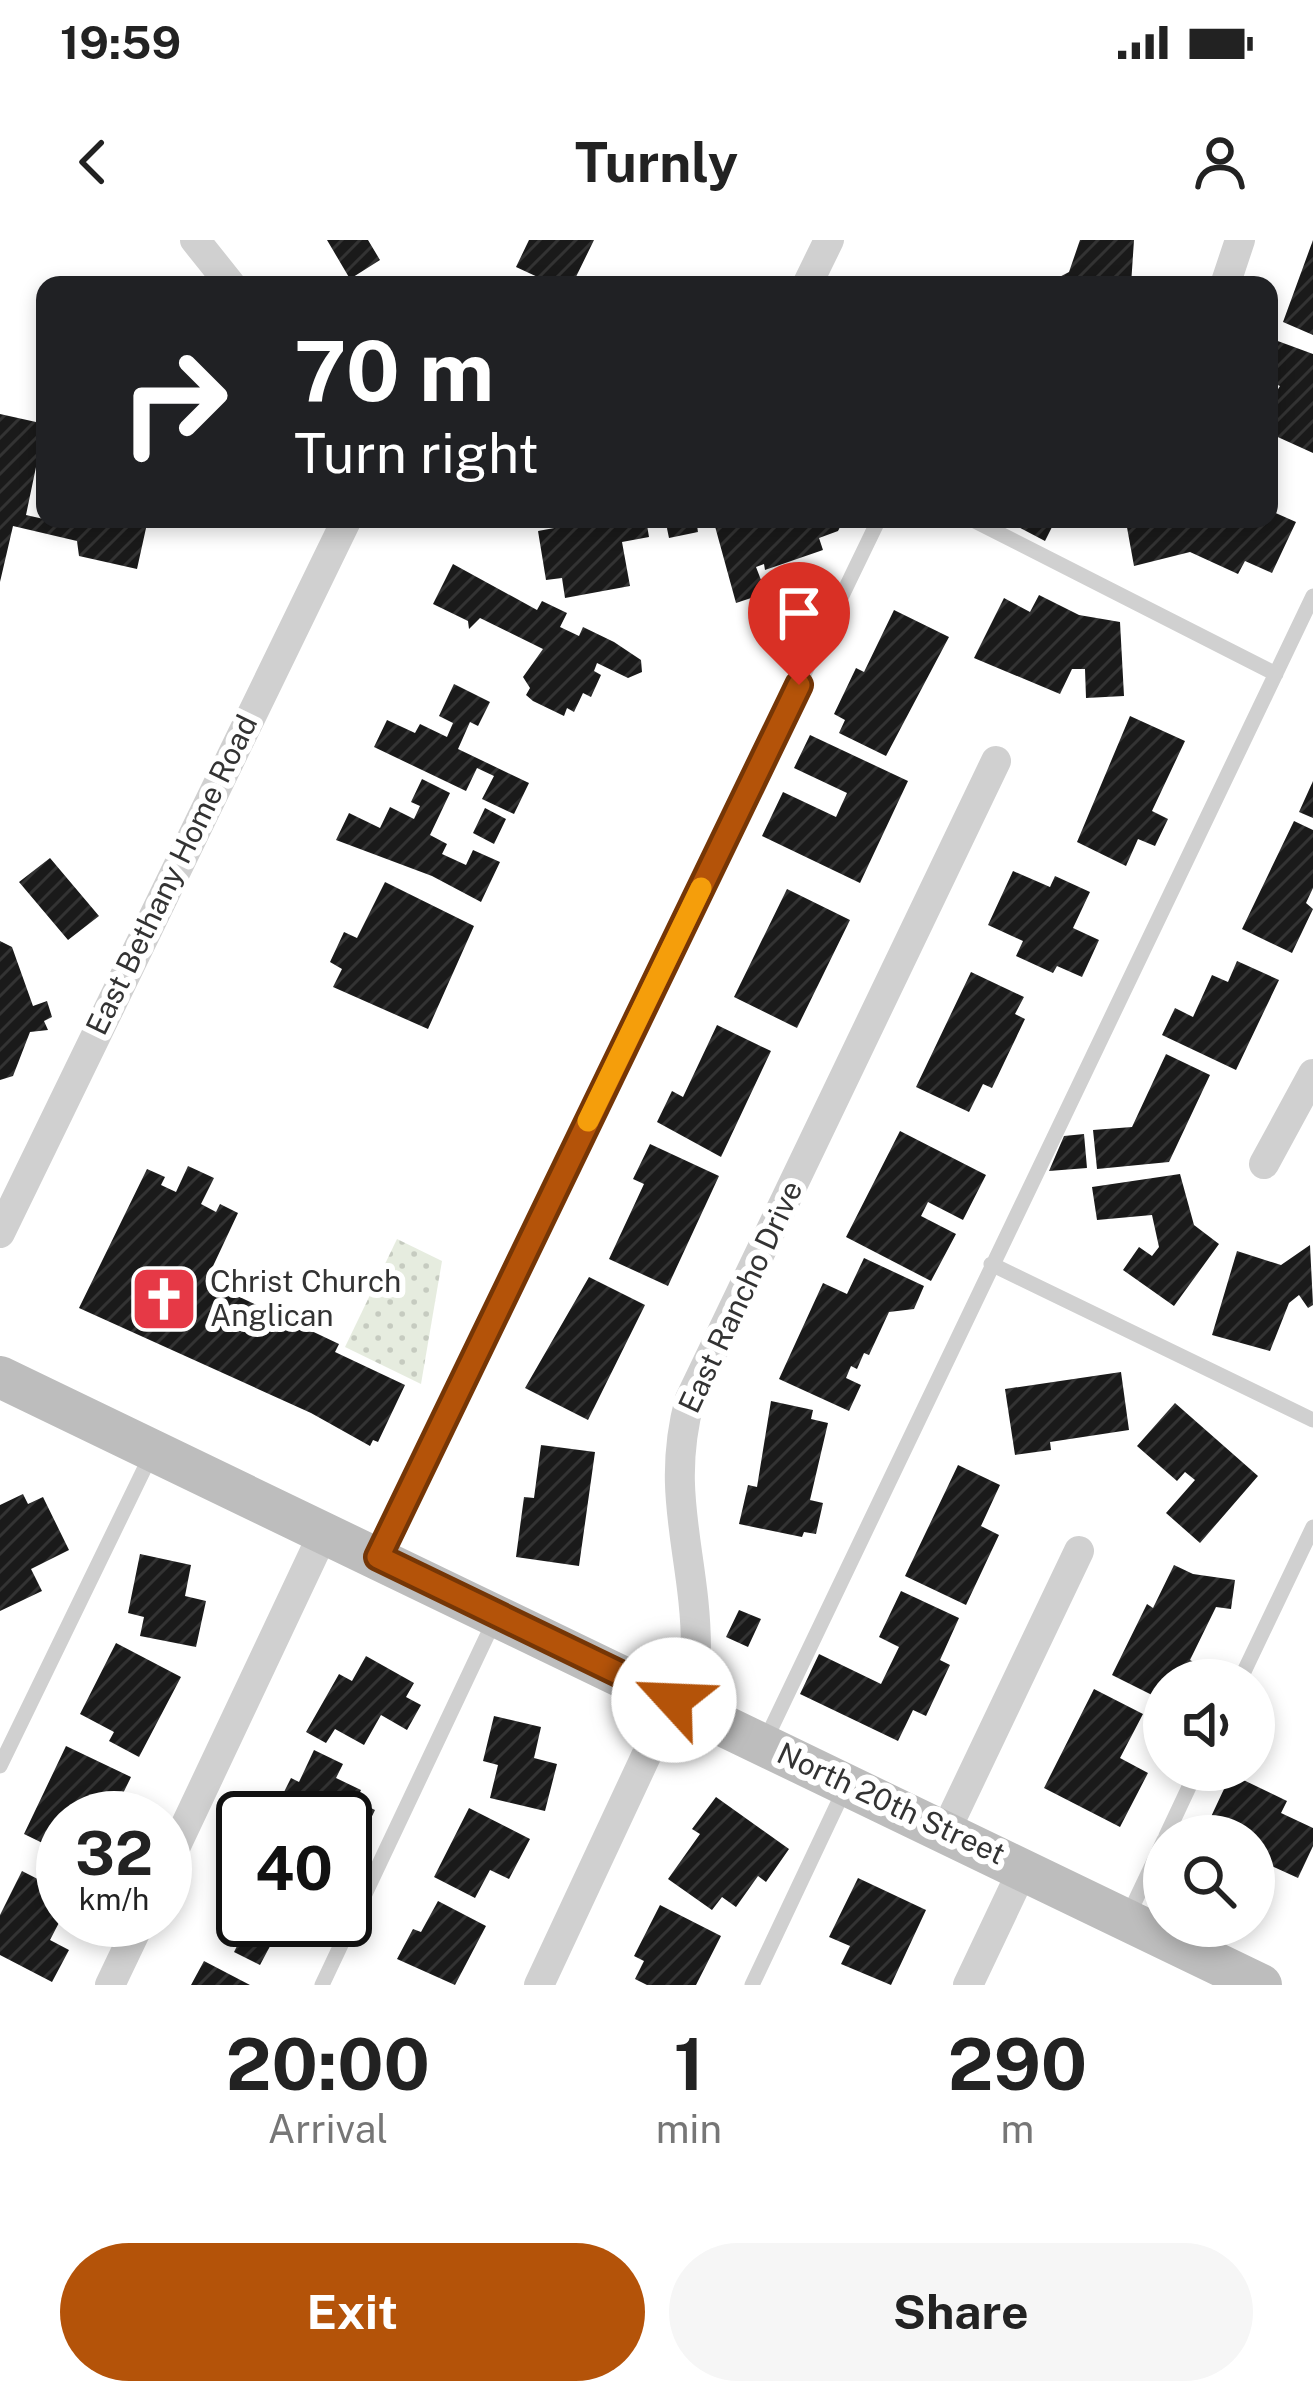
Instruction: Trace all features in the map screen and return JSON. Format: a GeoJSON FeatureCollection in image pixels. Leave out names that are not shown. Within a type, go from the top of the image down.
{"type":"FeatureCollection","features":[{"type":"Feature","properties":{"kind":"street"},"geometry":{"type":"LineString","coordinates":[[195,240],[224,276]]}},
{"type":"Feature","properties":{"kind":"street"},"geometry":{"type":"LineString","coordinates":[[811,276],[829,240]]}},
{"type":"Feature","properties":{"kind":"street"},"geometry":{"type":"LineString","coordinates":[[1228,276],[1240,240]]}},
{"type":"Feature","properties":{"kind":"street","name":"East Bethany Home Road"},"geometry":{"type":"LineString","coordinates":[[0,1233],[343,528]]}},
{"type":"Feature","properties":{"kind":"street","name":"East Rancho Drive"},"geometry":{"type":"LineString","coordinates":[[539,1985],[696,1649],[696,1595],[676,1487],[690,1399],[996,761]]}},
{"type":"Feature","properties":{"kind":"street"},"geometry":{"type":"LineString","coordinates":[[1264,1164],[1313,1074]]}},
{"type":"Feature","properties":{"kind":"street","name":"North 20th Street"},"geometry":{"type":"LineString","coordinates":[[0,1377],[1024,1867],[1126,1919],[1198,1963],[1261,1985]]}},
{"type":"Feature","properties":{"kind":"street"},"geometry":{"type":"LineString","coordinates":[[192,1812],[324,1532]]}},
{"type":"Feature","properties":{"kind":"street"},"geometry":{"type":"LineString","coordinates":[[945,1832],[1078,1551]]}},
{"type":"Feature","properties":{"kind":"street"},"geometry":{"type":"LineString","coordinates":[[968,1985],[1024,1867]]}},
{"type":"Feature","properties":{"kind":"street"},"geometry":{"type":"LineString","coordinates":[[110,1985],[128,1947]]}},
{"type":"Feature","properties":{"kind":"lane"},"geometry":{"type":"LineString","coordinates":[[378,1557],[875,528]]}},
{"type":"Feature","properties":{"kind":"lane"},"geometry":{"type":"LineString","coordinates":[[989,528],[1276,674]]}},
{"type":"Feature","properties":{"kind":"lane"},"geometry":{"type":"LineString","coordinates":[[764,1743],[1313,596]]}},
{"type":"Feature","properties":{"kind":"lane"},"geometry":{"type":"LineString","coordinates":[[991,1264],[1313,1420]]}},
{"type":"Feature","properties":{"kind":"lane"},"geometry":{"type":"LineString","coordinates":[[0,1766],[153,1450]]}},
{"type":"Feature","properties":{"kind":"lane"},"geometry":{"type":"LineString","coordinates":[[1250,1659],[1313,1527]]}},
{"type":"Feature","properties":{"kind":"lane"},"geometry":{"type":"LineString","coordinates":[[322,1985],[496,1616]]}},
{"type":"Feature","properties":{"kind":"lane"},"geometry":{"type":"LineString","coordinates":[[752,1985],[848,1783]]}},
{"type":"Feature","properties":{"kind":"lane"},"geometry":{"type":"LineString","coordinates":[[1126,1919],[1143,1884]]}},
{"type":"Feature","properties":{"kind":"shaded area"},"geometry":{"type":"Polygon","coordinates":[[[397,1239],[442,1261],[421,1384],[345,1347],[397,1239]]]}},
{"type":"Feature","properties":{"kind":"building"},"geometry":{"type":"Polygon","coordinates":[[[327,240],[368,240],[380,260],[348,276],[327,240]]]}},
{"type":"Feature","properties":{"kind":"building"},"geometry":{"type":"Polygon","coordinates":[[[529,240],[594,240],[576,276],[536,276],[516,267],[529,240]]]}},
{"type":"Feature","properties":{"kind":"building"},"geometry":{"type":"Polygon","coordinates":[[[1080,240],[1134,240],[1132,276],[1061,276],[1069,272],[1080,240]]]}},
{"type":"Feature","properties":{"kind":"building"},"geometry":{"type":"Polygon","coordinates":[[[1313,240],[1313,335],[1283,322],[1313,240]]]}},
{"type":"Feature","properties":{"kind":"building"},"geometry":{"type":"Polygon","coordinates":[[[1278,341],[1313,354],[1313,453],[1278,437],[1278,341]]]}},
{"type":"Feature","properties":{"kind":"building"},"geometry":{"type":"Polygon","coordinates":[[[0,414],[36,422],[36,467],[26,515],[36,517],[36,528],[146,528],[137,569],[79,556],[77,541],[13,526],[0,582],[0,414]]]}},
{"type":"Feature","properties":{"kind":"building"},"geometry":{"type":"Polygon","coordinates":[[[1278,514],[1296,522],[1272,573],[1245,561],[1238,574],[1190,552],[1134,566],[1127,528],[1278,528],[1278,514]]]}},
{"type":"Feature","properties":{"kind":"building"},"geometry":{"type":"Polygon","coordinates":[[[648,528],[649,537],[622,542],[630,586],[565,598],[562,578],[546,580],[538,531],[648,528]]]}},
{"type":"Feature","properties":{"kind":"building"},"geometry":{"type":"Polygon","coordinates":[[[667,528],[697,528],[698,532],[669,538],[667,528]]]}},
{"type":"Feature","properties":{"kind":"building"},"geometry":{"type":"Polygon","coordinates":[[[715,528],[840,528],[819,538],[823,550],[765,570],[764,564],[756,567],[766,593],[736,603],[715,528]]]}},
{"type":"Feature","properties":{"kind":"building"},"geometry":{"type":"Polygon","coordinates":[[[1020,528],[1052,528],[1045,541],[1020,528]]]}},
{"type":"Feature","properties":{"kind":"building"},"geometry":{"type":"Polygon","coordinates":[[[453,564],[537,610],[542,601],[567,613],[560,627],[579,636],[583,627],[614,642],[641,660],[642,672],[628,678],[597,663],[594,671],[601,675],[591,697],[583,693],[574,712],[567,708],[564,716],[533,701],[526,695],[530,688],[523,677],[543,649],[480,618],[469,629],[468,621],[433,604],[453,564]]]}},
{"type":"Feature","properties":{"kind":"building"},"geometry":{"type":"Polygon","coordinates":[[[1039,595],[1079,615],[1120,622],[1124,696],[1086,698],[1085,669],[1072,669],[1060,694],[974,658],[1004,598],[1030,612],[1039,595]]]}},
{"type":"Feature","properties":{"kind":"building"},"geometry":{"type":"Polygon","coordinates":[[[894,610],[949,637],[886,756],[839,733],[845,720],[834,714],[856,668],[864,672],[894,610]]]}},
{"type":"Feature","properties":{"kind":"building"},"geometry":{"type":"Polygon","coordinates":[[[454,684],[490,702],[478,726],[470,722],[458,749],[529,783],[514,814],[482,799],[494,776],[477,768],[466,791],[374,747],[387,720],[415,733],[420,724],[447,737],[453,723],[439,716],[454,684]]]}},
{"type":"Feature","properties":{"kind":"building"},"geometry":{"type":"Polygon","coordinates":[[[1130,716],[1185,741],[1152,811],[1168,819],[1155,846],[1138,839],[1126,866],[1077,842],[1130,716]]]}},
{"type":"Feature","properties":{"kind":"building"},"geometry":{"type":"Polygon","coordinates":[[[810,735],[908,781],[860,883],[762,836],[783,792],[836,817],[847,793],[794,768],[810,735]]]}},
{"type":"Feature","properties":{"kind":"building"},"geometry":{"type":"Polygon","coordinates":[[[422,779],[450,793],[430,835],[447,844],[442,854],[466,865],[473,850],[500,862],[481,902],[432,876],[336,840],[349,813],[380,828],[390,807],[414,819],[420,806],[411,802],[422,779]]]}},
{"type":"Feature","properties":{"kind":"building"},"geometry":{"type":"Polygon","coordinates":[[[1313,781],[1313,818],[1299,812],[1313,781]]]}},
{"type":"Feature","properties":{"kind":"building"},"geometry":{"type":"Polygon","coordinates":[[[485,808],[506,819],[494,844],[473,833],[485,808]]]}},
{"type":"Feature","properties":{"kind":"building"},"geometry":{"type":"Polygon","coordinates":[[[1294,821],[1313,830],[1313,888],[1306,903],[1313,909],[1292,953],[1242,929],[1294,821]]]}},
{"type":"Feature","properties":{"kind":"building"},"geometry":{"type":"Polygon","coordinates":[[[50,858],[99,916],[68,940],[19,882],[50,858]]]}},
{"type":"Feature","properties":{"kind":"building"},"geometry":{"type":"Polygon","coordinates":[[[1013,871],[1050,887],[1055,876],[1090,892],[1073,928],[1099,940],[1082,977],[1057,966],[1053,973],[1016,956],[1023,941],[988,925],[1013,871]]]}},
{"type":"Feature","properties":{"kind":"building"},"geometry":{"type":"Polygon","coordinates":[[[385,882],[474,926],[428,1029],[333,987],[342,969],[330,962],[344,932],[357,938],[385,882]]]}},
{"type":"Feature","properties":{"kind":"building"},"geometry":{"type":"Polygon","coordinates":[[[787,889],[850,920],[797,1028],[734,997],[787,889]]]}},
{"type":"Feature","properties":{"kind":"building"},"geometry":{"type":"Polygon","coordinates":[[[0,941],[12,947],[33,1006],[47,1001],[52,1017],[44,1021],[48,1030],[30,1032],[13,1076],[0,1080],[0,941]]]}},
{"type":"Feature","properties":{"kind":"building"},"geometry":{"type":"Polygon","coordinates":[[[1237,961],[1279,980],[1236,1070],[1162,1035],[1175,1008],[1193,1017],[1212,975],[1228,982],[1237,961]]]}},
{"type":"Feature","properties":{"kind":"building"},"geometry":{"type":"Polygon","coordinates":[[[971,972],[1024,997],[1015,1014],[1025,1019],[992,1088],[983,1084],[969,1112],[916,1087],[971,972]]]}},
{"type":"Feature","properties":{"kind":"building"},"geometry":{"type":"Polygon","coordinates":[[[717,1025],[771,1051],[721,1157],[657,1122],[672,1091],[683,1097],[717,1025]]]}},
{"type":"Feature","properties":{"kind":"building"},"geometry":{"type":"Polygon","coordinates":[[[1166,1054],[1210,1075],[1169,1162],[1097,1169],[1093,1130],[1132,1127],[1166,1054]]]}},
{"type":"Feature","properties":{"kind":"building"},"geometry":{"type":"Polygon","coordinates":[[[900,1131],[986,1175],[963,1220],[928,1202],[921,1216],[956,1234],[931,1281],[846,1237],[900,1131]]]}},
{"type":"Feature","properties":{"kind":"building"},"geometry":{"type":"Polygon","coordinates":[[[1084,1134],[1087,1168],[1049,1171],[1064,1136],[1084,1134]]]}},
{"type":"Feature","properties":{"kind":"building"},"geometry":{"type":"Polygon","coordinates":[[[650,1144],[719,1176],[668,1286],[609,1259],[644,1184],[633,1179],[650,1144]]]}},
{"type":"Feature","properties":{"kind":"building","name":"Christ Church Anglican"},"geometry":{"type":"Polygon","coordinates":[[[188,1166],[214,1178],[201,1204],[216,1212],[220,1204],[238,1213],[206,1281],[339,1344],[335,1352],[405,1385],[378,1442],[373,1440],[370,1446],[311,1413],[79,1308],[147,1169],[165,1177],[161,1185],[176,1192],[188,1166]]]}},
{"type":"Feature","properties":{"kind":"building"},"geometry":{"type":"Polygon","coordinates":[[[1180,1174],[1194,1225],[1219,1244],[1174,1306],[1123,1270],[1139,1247],[1152,1256],[1159,1247],[1152,1215],[1097,1220],[1092,1187],[1180,1174]]]}},
{"type":"Feature","properties":{"kind":"building"},"geometry":{"type":"Polygon","coordinates":[[[1310,1245],[1313,1305],[1308,1308],[1299,1295],[1289,1303],[1270,1351],[1212,1335],[1237,1251],[1281,1265],[1310,1245]]]}},
{"type":"Feature","properties":{"kind":"building"},"geometry":{"type":"Polygon","coordinates":[[[864,1258],[924,1286],[914,1309],[889,1312],[869,1355],[864,1353],[857,1369],[851,1366],[846,1378],[861,1385],[849,1411],[779,1379],[823,1283],[847,1294],[864,1258]]]}},
{"type":"Feature","properties":{"kind":"building"},"geometry":{"type":"Polygon","coordinates":[[[589,1277],[645,1305],[588,1420],[525,1388],[589,1277]]]}},
{"type":"Feature","properties":{"kind":"building"},"geometry":{"type":"Polygon","coordinates":[[[1121,1372],[1129,1430],[1050,1442],[1051,1450],[1015,1455],[1005,1389],[1121,1372]]]}},
{"type":"Feature","properties":{"kind":"building"},"geometry":{"type":"Polygon","coordinates":[[[771,1401],[813,1410],[811,1419],[828,1423],[810,1500],[823,1503],[816,1534],[804,1532],[802,1537],[739,1524],[748,1485],[757,1487],[771,1401]]]}},
{"type":"Feature","properties":{"kind":"building"},"geometry":{"type":"Polygon","coordinates":[[[1175,1403],[1258,1476],[1200,1543],[1166,1513],[1195,1480],[1185,1472],[1177,1481],[1137,1446],[1175,1403]]]}},
{"type":"Feature","properties":{"kind":"building"},"geometry":{"type":"Polygon","coordinates":[[[541,1445],[595,1452],[579,1566],[516,1557],[524,1497],[534,1498],[541,1445]]]}},
{"type":"Feature","properties":{"kind":"building"},"geometry":{"type":"Polygon","coordinates":[[[958,1465],[1000,1485],[981,1526],[999,1535],[966,1605],[905,1576],[958,1465]]]}},
{"type":"Feature","properties":{"kind":"building"},"geometry":{"type":"Polygon","coordinates":[[[23,1494],[28,1504],[43,1497],[69,1550],[31,1569],[42,1591],[0,1611],[0,1505],[23,1494]]]}},
{"type":"Feature","properties":{"kind":"building"},"geometry":{"type":"Polygon","coordinates":[[[140,1554],[191,1565],[185,1596],[206,1601],[196,1647],[140,1636],[144,1617],[128,1613],[140,1554]]]}},
{"type":"Feature","properties":{"kind":"building"},"geometry":{"type":"Polygon","coordinates":[[[1174,1565],[1193,1574],[1235,1580],[1231,1609],[1216,1607],[1190,1659],[1143,1659],[1143,1690],[1112,1675],[1147,1604],[1153,1608],[1174,1565]]]}},
{"type":"Feature","properties":{"kind":"building"},"geometry":{"type":"Polygon","coordinates":[[[901,1591],[959,1618],[940,1660],[950,1665],[926,1716],[913,1710],[898,1741],[800,1694],[819,1654],[881,1684],[899,1647],[879,1637],[901,1591]]]}},
{"type":"Feature","properties":{"kind":"building"},"geometry":{"type":"Polygon","coordinates":[[[739,1610],[761,1619],[748,1647],[726,1637],[739,1610]]]}},
{"type":"Feature","properties":{"kind":"building"},"geometry":{"type":"Polygon","coordinates":[[[116,1643],[181,1677],[139,1757],[109,1741],[114,1732],[80,1714],[116,1643]]]}},
{"type":"Feature","properties":{"kind":"building"},"geometry":{"type":"Polygon","coordinates":[[[366,1656],[414,1683],[406,1697],[421,1705],[407,1730],[381,1715],[364,1745],[335,1729],[326,1743],[306,1732],[339,1674],[352,1681],[366,1656]]]}},
{"type":"Feature","properties":{"kind":"building"},"geometry":{"type":"Polygon","coordinates":[[[1094,1689],[1143,1714],[1120,1758],[1143,1770],[1143,1783],[1120,1827],[1044,1788],[1094,1689]]]}},
{"type":"Feature","properties":{"kind":"building"},"geometry":{"type":"Polygon","coordinates":[[[494,1716],[541,1727],[534,1758],[557,1764],[545,1811],[490,1798],[498,1765],[483,1761],[494,1716]]]}},
{"type":"Feature","properties":{"kind":"building"},"geometry":{"type":"Polygon","coordinates":[[[66,1746],[131,1777],[124,1791],[45,1791],[66,1746]]]}},
{"type":"Feature","properties":{"kind":"building"},"geometry":{"type":"Polygon","coordinates":[[[314,1750],[343,1764],[336,1778],[361,1790],[284,1791],[291,1778],[299,1782],[314,1750]]]}},
{"type":"Feature","properties":{"kind":"building"},"geometry":{"type":"Polygon","coordinates":[[[1223,1791],[1266,1791],[1287,1801],[1281,1813],[1313,1828],[1313,1846],[1298,1878],[1275,1867],[1275,1815],[1212,1815],[1223,1791]]]}},
{"type":"Feature","properties":{"kind":"building"},"geometry":{"type":"Polygon","coordinates":[[[716,1797],[789,1849],[766,1882],[758,1876],[736,1907],[722,1897],[712,1910],[668,1879],[700,1834],[692,1829],[716,1797]]]}},
{"type":"Feature","properties":{"kind":"building"},"geometry":{"type":"Polygon","coordinates":[[[469,1808],[530,1839],[509,1879],[490,1870],[475,1898],[434,1877],[469,1808]]]}},
{"type":"Feature","properties":{"kind":"building"},"geometry":{"type":"Polygon","coordinates":[[[36,1809],[36,1840],[24,1834],[36,1809]]]}},
{"type":"Feature","properties":{"kind":"building"},"geometry":{"type":"Polygon","coordinates":[[[22,1871],[36,1878],[36,1947],[69,1950],[52,1982],[0,1955],[0,1915],[22,1871]]]}},
{"type":"Feature","properties":{"kind":"building"},"geometry":{"type":"Polygon","coordinates":[[[858,1878],[926,1910],[891,1985],[841,1964],[850,1946],[829,1937],[858,1878]]]}},
{"type":"Feature","properties":{"kind":"building"},"geometry":{"type":"Polygon","coordinates":[[[438,1901],[486,1926],[455,1985],[397,1959],[413,1929],[421,1932],[438,1901]]]}},
{"type":"Feature","properties":{"kind":"building"},"geometry":{"type":"Polygon","coordinates":[[[660,1905],[721,1936],[696,1985],[647,1985],[635,1979],[644,1961],[634,1956],[660,1905]]]}},
{"type":"Feature","properties":{"kind":"building"},"geometry":{"type":"Polygon","coordinates":[[[236,1947],[270,1947],[260,1965],[234,1952],[236,1947]]]}},
{"type":"Feature","properties":{"kind":"building"},"geometry":{"type":"Polygon","coordinates":[[[204,1961],[250,1985],[191,1985],[204,1961]]]}},
{"type":"Feature","properties":{"kind":"slow traffic"},"geometry":{"type":"LineString","coordinates":[[588,1121],[701,888]]}},
{"type":"Feature","properties":{"kind":"place","name":"Christ Church Anglican"},"geometry":{"type":"Point","coordinates":[164,1299]}},
{"type":"Feature","properties":{"kind":"route"},"geometry":{"type":"LineString","coordinates":[[674,1700],[378,1557],[799,685]]}}]}
